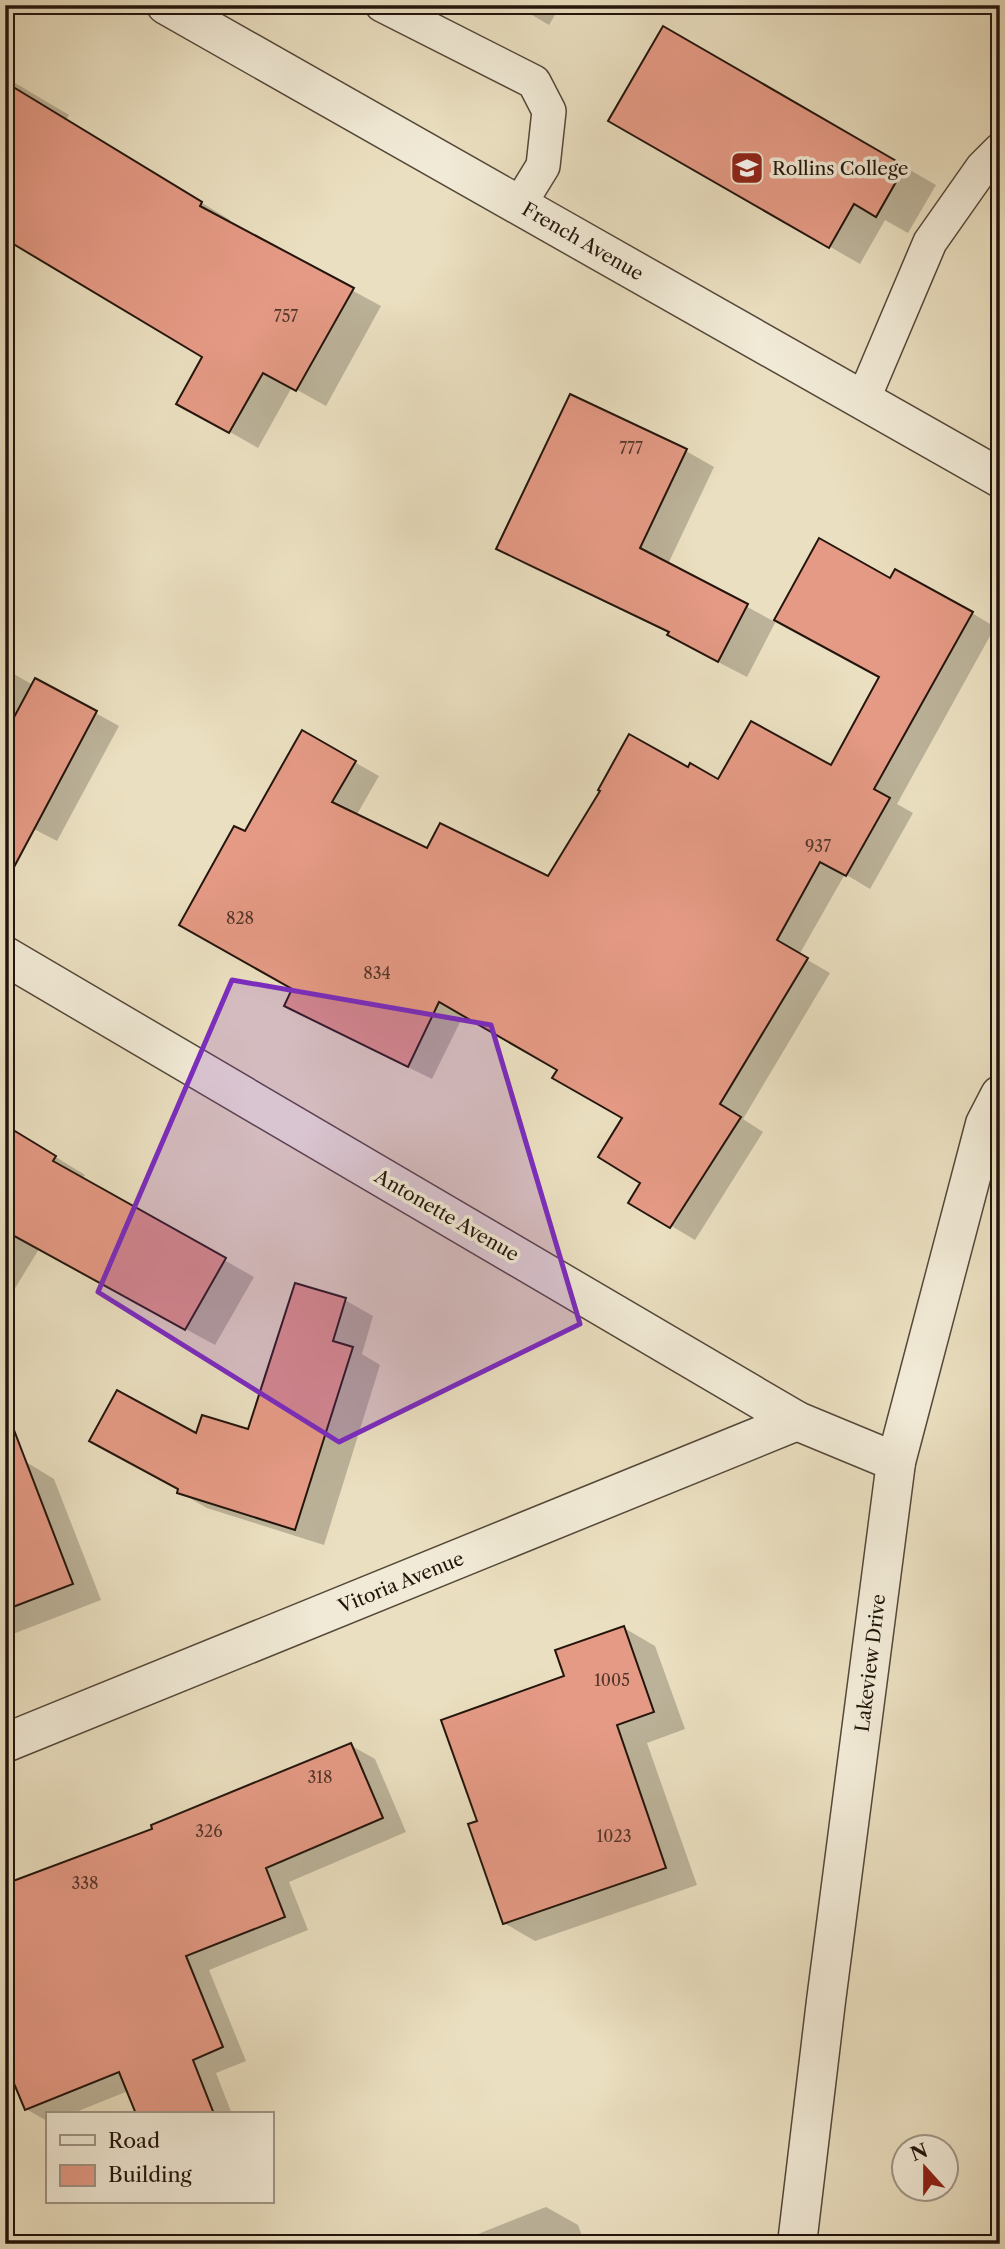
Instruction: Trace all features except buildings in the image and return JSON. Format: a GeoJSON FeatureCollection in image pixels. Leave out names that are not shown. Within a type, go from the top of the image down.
{"type":"FeatureCollection","features":[{"type":"Feature","properties":{"kind":"street","name":"French Avenue"},"geometry":{"type":"LineString","coordinates":[[166,5],[1000,478]]}},
{"type":"Feature","properties":{"kind":"street","name":"Antonette Avenue"},"geometry":{"type":"LineString","coordinates":[[5,956],[797,1421],[896,1462]]}},
{"type":"Feature","properties":{"kind":"street","name":"Lakeview Drive"},"geometry":{"type":"LineString","coordinates":[[797,2244],[896,1462],[985,1124],[1000,1096]]}},
{"type":"Feature","properties":{"kind":"street","name":"Vitoria Avenue"},"geometry":{"type":"LineString","coordinates":[[5,1742],[797,1421]]}},
{"type":"Feature","properties":{"kind":"lane"},"geometry":{"type":"LineString","coordinates":[[382,5],[534,82],[549,111],[542,166],[519,205]]}},
{"type":"Feature","properties":{"kind":"lane"},"geometry":{"type":"LineString","coordinates":[[863,400],[930,242],[982,168],[1000,150]]}},
{"type":"Feature","properties":{"kind":"highlighted area"},"geometry":{"type":"Polygon","coordinates":[[[232,980],[491,1025],[580,1324],[339,1442],[98,1292],[232,980]]]}},
{"type":"Feature","properties":{"kind":"place","name":"Rollins College"},"geometry":{"type":"Point","coordinates":[747,168]}}]}
